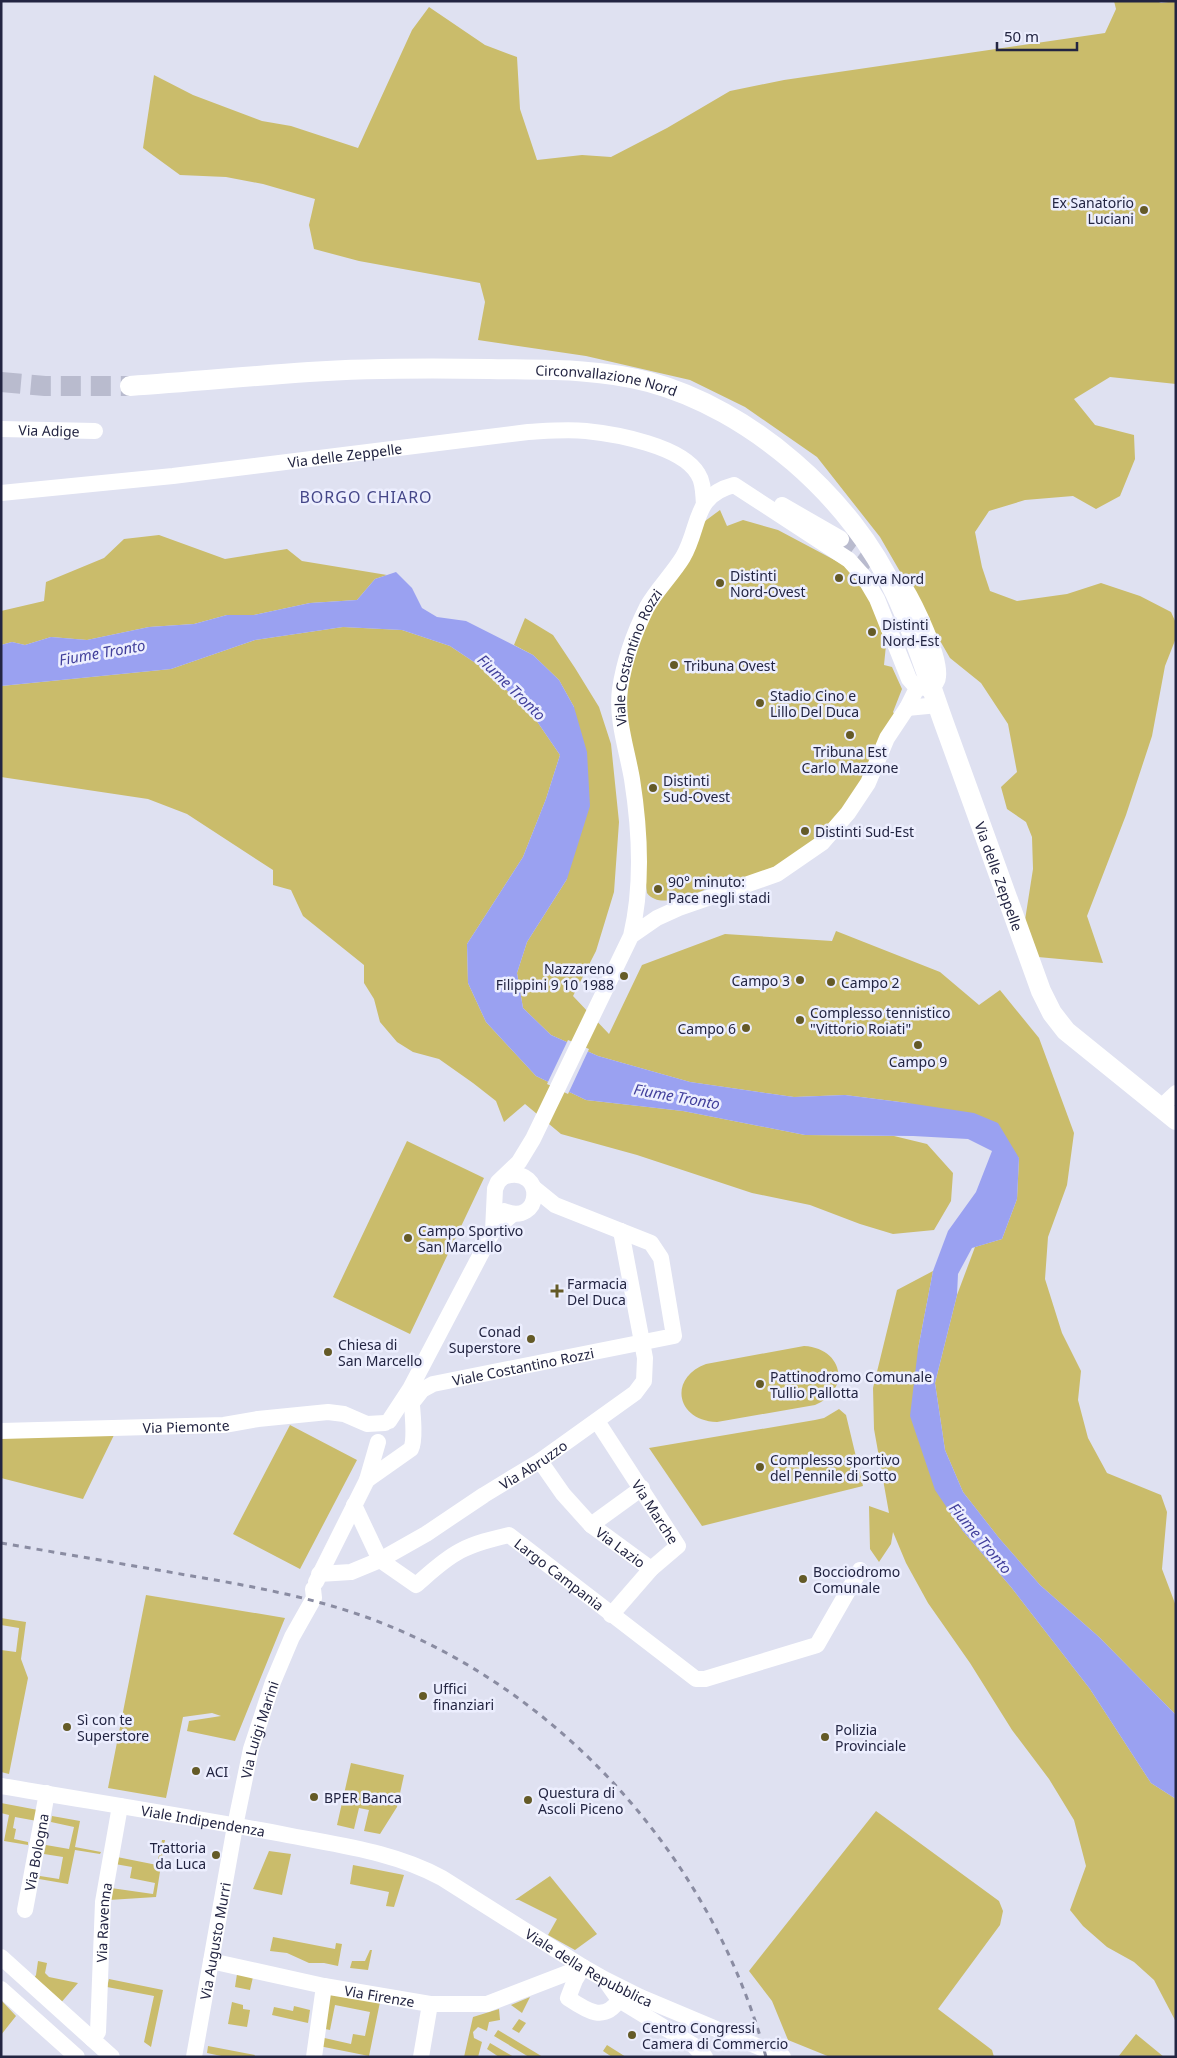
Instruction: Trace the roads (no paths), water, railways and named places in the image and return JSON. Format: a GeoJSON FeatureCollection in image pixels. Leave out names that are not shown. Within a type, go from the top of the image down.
{"type":"FeatureCollection","features":[{"type":"Feature","properties":{"kind":"main road","name":"Circonvallazione Nord"},"geometry":{"type":"LineString","coordinates":[[130,386],[318,372],[383,369],[482,369],[577,370],[622,376],[676,390],[700,400],[766,439],[790,458],[828,495],[871,549],[895,592],[929,693]]}},
{"type":"Feature","properties":{"kind":"main road","name":"Via delle Zeppelle"},"geometry":{"type":"LineString","coordinates":[[929,693],[1041,991],[1052,1013],[1066,1031],[1176,1120]]}},
{"type":"Feature","properties":{"kind":"street","name":"Via Adige"},"geometry":{"type":"LineString","coordinates":[[1,429],[95,431]]}},
{"type":"Feature","properties":{"kind":"street","name":"Via delle Zeppelle"},"geometry":{"type":"LineString","coordinates":[[1,493],[173,476],[556,430],[607,434],[663,449],[685,460],[698,474],[703,488],[704,504]]}},
{"type":"Feature","properties":{"kind":"street","name":"Viale Costantino Rozzi"},"geometry":{"type":"LineString","coordinates":[[630,939],[657,918],[679,908],[777,874],[822,843],[848,813],[868,783],[887,738],[907,708],[929,693],[909,679],[877,599],[864,577],[849,560],[748,492],[734,485],[722,488],[712,494],[704,504],[683,557],[648,606],[632,645],[620,689],[619,712],[634,795],[640,883],[644,901],[651,907],[679,908]]}},
{"type":"Feature","properties":{"kind":"street"},"geometry":{"type":"LineString","coordinates":[[748,492],[777,502],[841,539]]}},
{"type":"Feature","properties":{"kind":"street"},"geometry":{"type":"LineString","coordinates":[[904,586],[920,617],[938,668],[938,679],[929,693],[907,708]]}},
{"type":"Feature","properties":{"kind":"street","name":"Viale Costantino Rozzi"},"geometry":{"type":"LineString","coordinates":[[313,1589],[367,1480],[382,1431],[411,1397],[493,1231],[495,1189],[498,1182],[519,1162],[533,1139],[630,939],[637,910],[640,883]]}},
{"type":"Feature","properties":{"kind":"street"},"geometry":{"type":"LineString","coordinates":[[1160,1108],[1176,1094]]}},
{"type":"Feature","properties":{"kind":"street","name":"Viale Costantino Rozzi"},"geometry":{"type":"LineString","coordinates":[[530,1208],[534,1198],[531,1165],[533,1139]]}},
{"type":"Feature","properties":{"kind":"street","name":"Viale Costantino Rozzi"},"geometry":{"type":"LineString","coordinates":[[411,1397],[433,1384],[674,1336],[661,1258],[651,1243],[555,1205],[521,1175],[506,1176]]}},
{"type":"Feature","properties":{"kind":"street"},"geometry":{"type":"LineString","coordinates":[[495,1200],[502,1210],[513,1214]]}},
{"type":"Feature","properties":{"kind":"street","name":"Viale Costantino Rozzi"},"geometry":{"type":"LineString","coordinates":[[493,1231],[513,1214],[523,1213],[530,1208],[555,1205]]}},
{"type":"Feature","properties":{"kind":"street"},"geometry":{"type":"LineString","coordinates":[[621,1231],[642,1342]]}},
{"type":"Feature","properties":{"kind":"street","name":"Via Abruzzo"},"geometry":{"type":"LineString","coordinates":[[320,1574],[351,1572],[380,1560],[426,1534],[484,1495],[540,1461],[597,1421],[635,1393],[644,1381],[645,1358],[642,1342]]}},
{"type":"Feature","properties":{"kind":"street","name":"Viale Costantino Rozzi"},"geometry":{"type":"LineString","coordinates":[[367,1480],[412,1449],[414,1443],[411,1397]]}},
{"type":"Feature","properties":{"kind":"street","name":"Via Piemonte"},"geometry":{"type":"LineString","coordinates":[[1,1431],[224,1425],[258,1419],[328,1412],[344,1414],[382,1431]]}},
{"type":"Feature","properties":{"kind":"street"},"geometry":{"type":"LineString","coordinates":[[403,1455],[396,1457],[388,1455],[382,1450],[382,1431],[396,1420],[404,1422],[412,1429]]}},
{"type":"Feature","properties":{"kind":"street","name":"Via Marche"},"geometry":{"type":"LineString","coordinates":[[597,1421],[678,1546],[651,1569],[611,1615]]}},
{"type":"Feature","properties":{"kind":"street","name":"Via Lazio"},"geometry":{"type":"LineString","coordinates":[[540,1461],[563,1494],[591,1525],[651,1569]]}},
{"type":"Feature","properties":{"kind":"street","name":"Via Lazio"},"geometry":{"type":"LineString","coordinates":[[591,1525],[642,1488]]}},
{"type":"Feature","properties":{"kind":"street"},"geometry":{"type":"LineString","coordinates":[[354,1505],[380,1560]]}},
{"type":"Feature","properties":{"kind":"street","name":"Largo Campania"},"geometry":{"type":"LineString","coordinates":[[380,1560],[416,1586],[443,1562],[460,1551],[482,1542],[509,1535],[696,1679],[710,1679],[817,1645],[860,1570]]}},
{"type":"Feature","properties":{"kind":"street","name":"Via Luigi Marini"},"geometry":{"type":"LineString","coordinates":[[235,1826],[251,1749],[260,1718],[292,1637],[305,1594],[313,1589]]}},
{"type":"Feature","properties":{"kind":"street","name":"Viale Indipendenza"},"geometry":{"type":"LineString","coordinates":[[1,1786],[235,1826],[375,1852],[403,1860]]}},
{"type":"Feature","properties":{"kind":"street","name":"Via Bologna"},"geometry":{"type":"LineString","coordinates":[[25,1910],[46,1793]]}},
{"type":"Feature","properties":{"kind":"street","name":"Via Ravenna"},"geometry":{"type":"LineString","coordinates":[[92,2039],[98,2032],[104,1902],[120,1806]]}},
{"type":"Feature","properties":{"kind":"street","name":"Via Augusto Murri"},"geometry":{"type":"LineString","coordinates":[[194,2057],[235,1826]]}},
{"type":"Feature","properties":{"kind":"street","name":"Viale della Repubblica"},"geometry":{"type":"LineString","coordinates":[[403,1860],[442,1878],[582,1967],[640,1998],[783,2057]]}},
{"type":"Feature","properties":{"kind":"street"},"geometry":{"type":"LineString","coordinates":[[559,1988],[560,1953]]}},
{"type":"Feature","properties":{"kind":"street"},"geometry":{"type":"LineString","coordinates":[[1,1957],[112,2057]]}},
{"type":"Feature","properties":{"kind":"street","name":"Via Firenze"},"geometry":{"type":"LineString","coordinates":[[211,1961],[324,1986],[430,2004],[488,2004],[559,1988],[582,1967]]}},
{"type":"Feature","properties":{"kind":"street"},"geometry":{"type":"LineString","coordinates":[[559,1988],[575,1980],[582,1967]]}},
{"type":"Feature","properties":{"kind":"street"},"geometry":{"type":"LineString","coordinates":[[604,1979],[619,2000],[693,2045],[706,2057]]}},
{"type":"Feature","properties":{"kind":"street"},"geometry":{"type":"LineString","coordinates":[[12,1998],[27,1996],[33,1985]]}},
{"type":"Feature","properties":{"kind":"street"},"geometry":{"type":"LineString","coordinates":[[314,2057],[324,1986]]}},
{"type":"Feature","properties":{"kind":"street"},"geometry":{"type":"LineString","coordinates":[[559,1988],[587,2010],[601,2013],[610,2012],[619,2000]]}},
{"type":"Feature","properties":{"kind":"street"},"geometry":{"type":"LineString","coordinates":[[12,1998],[77,2057]]}},
{"type":"Feature","properties":{"kind":"street"},"geometry":{"type":"LineString","coordinates":[[421,2057],[430,2004]]}},
{"type":"Feature","properties":{"kind":"water","name":"Fiume Tronto"},"geometry":{"type":"Polygon","coordinates":[[[396,572],[412,588],[422,608],[437,617],[466,621],[533,655],[559,680],[574,707],[587,752],[590,806],[567,879],[527,942],[517,973],[523,1008],[551,1035],[598,1056],[690,1082],[794,1097],[845,1095],[908,1103],[974,1113],[998,1123],[1019,1158],[1017,1199],[1002,1239],[972,1248],[958,1274],[957,1295],[935,1383],[945,1450],[963,1492],[999,1538],[1040,1585],[1099,1637],[1176,1715],[1176,1799],[1151,1783],[1090,1689],[1011,1587],[962,1530],[935,1490],[910,1416],[918,1349],[933,1271],[948,1231],[976,1192],[992,1151],[968,1139],[913,1136],[805,1135],[683,1111],[586,1100],[536,1076],[486,1022],[468,983],[467,944],[523,857],[546,799],[560,755],[534,717],[486,670],[450,646],[402,630],[343,627],[255,640],[171,669],[1,686],[1,645],[12,642],[25,645],[51,637],[87,640],[149,627],[194,624],[227,615],[254,615],[310,603],[357,600],[375,579],[396,572]]]}},
{"type":"Feature","properties":{"kind":"tunnel"},"geometry":{"type":"LineString","coordinates":[[1,382],[45,386],[130,386]]}},
{"type":"Feature","properties":{"kind":"tunnel"},"geometry":{"type":"LineString","coordinates":[[841,539],[880,568]]}},
{"type":"Feature","properties":{"kind":"railway"},"geometry":{"type":"LineString","coordinates":[[1,1543],[236,1584],[345,1610],[366,1617],[437,1648],[503,1687],[564,1735],[619,1789],[667,1849],[708,1915],[742,1984],[766,2057]]}},
{"type":"Feature","properties":{"kind":"place","name":"Ex Sanatorio Luciani"},"geometry":{"type":"Point","coordinates":[1144,210]}},
{"type":"Feature","properties":{"kind":"place","name":"Curva Nord"},"geometry":{"type":"Point","coordinates":[839,578]}},
{"type":"Feature","properties":{"kind":"place","name":"Distinti Nord-Ovest"},"geometry":{"type":"Point","coordinates":[720,583]}},
{"type":"Feature","properties":{"kind":"place","name":"Distinti Nord-Est"},"geometry":{"type":"Point","coordinates":[872,632]}},
{"type":"Feature","properties":{"kind":"place","name":"Tribuna Ovest"},"geometry":{"type":"Point","coordinates":[674,665]}},
{"type":"Feature","properties":{"kind":"place","name":"Stadio Cino e Lillo Del Duca"},"geometry":{"type":"Point","coordinates":[760,703]}},
{"type":"Feature","properties":{"kind":"place","name":"Tribuna Est Carlo Mazzone"},"geometry":{"type":"Point","coordinates":[850,735]}},
{"type":"Feature","properties":{"kind":"place","name":"Distinti Sud-Ovest"},"geometry":{"type":"Point","coordinates":[653,788]}},
{"type":"Feature","properties":{"kind":"place","name":"Distinti Sud-Est"},"geometry":{"type":"Point","coordinates":[805,831]}},
{"type":"Feature","properties":{"kind":"place","name":"90° minuto: Pace negli stadi"},"geometry":{"type":"Point","coordinates":[658,889]}},
{"type":"Feature","properties":{"kind":"place","name":"Nazzareno Filippini 9 10 1988"},"geometry":{"type":"Point","coordinates":[624,976]}},
{"type":"Feature","properties":{"kind":"place","name":"Campo 3"},"geometry":{"type":"Point","coordinates":[800,980]}},
{"type":"Feature","properties":{"kind":"place","name":"Campo 2"},"geometry":{"type":"Point","coordinates":[831,982]}},
{"type":"Feature","properties":{"kind":"place","name":"Complesso tennistico \"Vittorio Roiati\""},"geometry":{"type":"Point","coordinates":[800,1020]}},
{"type":"Feature","properties":{"kind":"place","name":"Campo 6"},"geometry":{"type":"Point","coordinates":[746,1028]}},
{"type":"Feature","properties":{"kind":"place","name":"Campo 9"},"geometry":{"type":"Point","coordinates":[918,1045]}},
{"type":"Feature","properties":{"kind":"place","name":"Campo Sportivo San Marcello"},"geometry":{"type":"Point","coordinates":[408,1238]}},
{"type":"Feature","properties":{"kind":"place","name":"Farmacia Del Duca"},"geometry":{"type":"Point","coordinates":[557,1291]}},
{"type":"Feature","properties":{"kind":"place","name":"Conad Superstore"},"geometry":{"type":"Point","coordinates":[531,1339]}},
{"type":"Feature","properties":{"kind":"place","name":"Chiesa di San Marcello"},"geometry":{"type":"Point","coordinates":[328,1352]}},
{"type":"Feature","properties":{"kind":"place","name":"Pattinodromo Comunale Tullio Pallotta"},"geometry":{"type":"Point","coordinates":[760,1384]}},
{"type":"Feature","properties":{"kind":"place","name":"Complesso sportivo del Pennile di Sotto"},"geometry":{"type":"Point","coordinates":[760,1467]}},
{"type":"Feature","properties":{"kind":"place","name":"Bocciodromo Comunale"},"geometry":{"type":"Point","coordinates":[803,1579]}},
{"type":"Feature","properties":{"kind":"place","name":"Uffici finanziari"},"geometry":{"type":"Point","coordinates":[423,1696]}},
{"type":"Feature","properties":{"kind":"place","name":"Sì con te Superstore"},"geometry":{"type":"Point","coordinates":[67,1727]}},
{"type":"Feature","properties":{"kind":"place","name":"Polizia Provinciale"},"geometry":{"type":"Point","coordinates":[825,1737]}},
{"type":"Feature","properties":{"kind":"place","name":"ACI"},"geometry":{"type":"Point","coordinates":[196,1771]}},
{"type":"Feature","properties":{"kind":"place","name":"BPER Banca"},"geometry":{"type":"Point","coordinates":[314,1797]}},
{"type":"Feature","properties":{"kind":"place","name":"Questura di Ascoli Piceno"},"geometry":{"type":"Point","coordinates":[528,1800]}},
{"type":"Feature","properties":{"kind":"place","name":"Trattoria da Luca"},"geometry":{"type":"Point","coordinates":[216,1855]}},
{"type":"Feature","properties":{"kind":"place","name":"Centro Congressi Camera di Commercio"},"geometry":{"type":"Point","coordinates":[632,2035]}},
{"type":"Feature","properties":{"kind":"district","name":"BORGO CHIARO"},"geometry":{"type":"Point","coordinates":[366,497]}}]}
